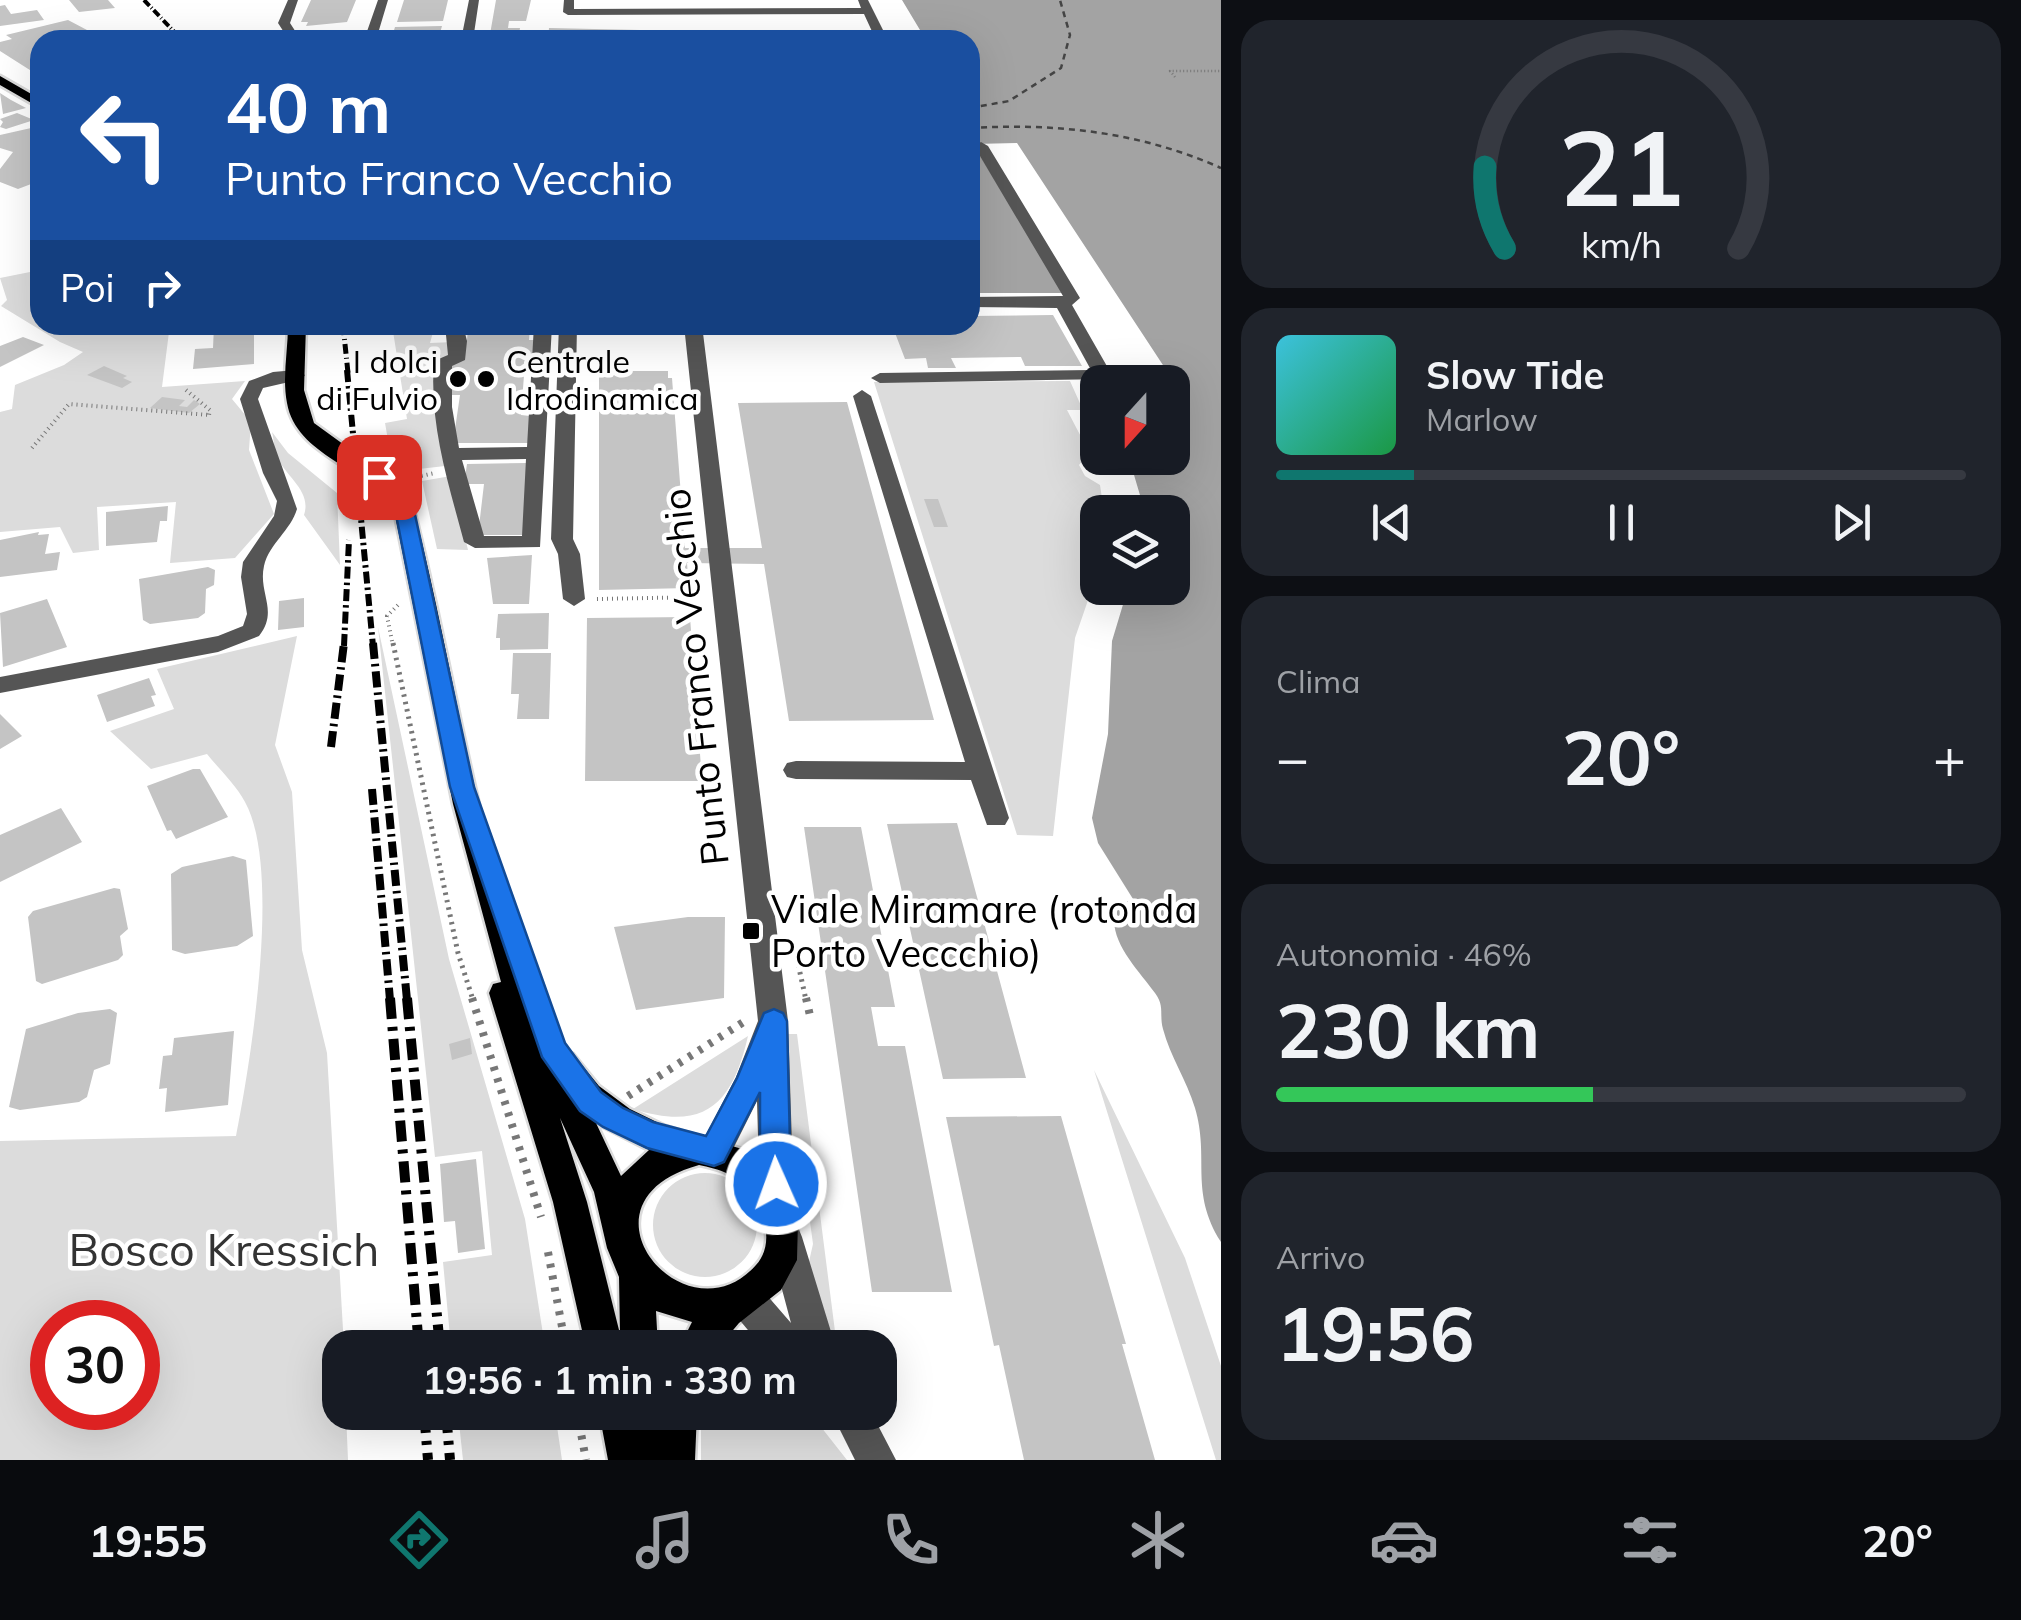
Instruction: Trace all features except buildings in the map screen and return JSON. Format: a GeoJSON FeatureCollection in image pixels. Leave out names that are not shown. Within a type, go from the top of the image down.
{"type":"FeatureCollection","features":[{"type":"Feature","properties":{"kind":"main road"},"geometry":{"type":"LineString","coordinates":[[0,80],[30,94]]}},
{"type":"Feature","properties":{"kind":"main road"},"geometry":{"type":"LineString","coordinates":[[297,335],[296,400],[303,422],[398,495],[410,532],[501,982],[570,1202],[600,1330]]}},
{"type":"Feature","properties":{"kind":"main road"},"geometry":{"type":"LineString","coordinates":[[462,787],[552,1048],[569,1076],[591,1102],[613,1117],[647,1135],[730,1156],[753,1170],[771,1190],[780,1219],[780,1256],[775,1270],[759,1288],[741,1299],[714,1330]]}},
{"type":"Feature","properties":{"kind":"main road"},"geometry":{"type":"LineString","coordinates":[[462,787],[514,978],[545,1054],[612,1194],[625,1250],[637,1274],[656,1292],[681,1304],[700,1308],[741,1299]]}},
{"type":"Feature","properties":{"kind":"main road"},"geometry":{"type":"LineString","coordinates":[[620,1226],[624,1201],[635,1180],[654,1163],[670,1154],[712,1152]]}},
{"type":"Feature","properties":{"kind":"main road"},"geometry":{"type":"LineString","coordinates":[[637,1274],[639,1330]]}},
{"type":"Feature","properties":{"kind":"main road"},"geometry":{"type":"LineString","coordinates":[[622,1430],[628,1460]]}},
{"type":"Feature","properties":{"kind":"main road"},"geometry":{"type":"LineString","coordinates":[[646,1430],[649,1460]]}},
{"type":"Feature","properties":{"kind":"main road"},"geometry":{"type":"LineString","coordinates":[[676,1460],[677,1430]]}},
{"type":"Feature","properties":{"kind":"street"},"geometry":{"type":"LineString","coordinates":[[289,30],[284,22],[293,0]]}},
{"type":"Feature","properties":{"kind":"street"},"geometry":{"type":"LineString","coordinates":[[373,30],[383,0]]}},
{"type":"Feature","properties":{"kind":"street"},"geometry":{"type":"LineString","coordinates":[[469,30],[474,0]]}},
{"type":"Feature","properties":{"kind":"street"},"geometry":{"type":"LineString","coordinates":[[569,0],[568,12],[866,5],[877,30]]}},
{"type":"Feature","properties":{"kind":"street"},"geometry":{"type":"LineString","coordinates":[[980,146],[1072,298],[1063,302],[980,302]]}},
{"type":"Feature","properties":{"kind":"street"},"geometry":{"type":"LineString","coordinates":[[880,378],[1104,375],[1063,302]]}},
{"type":"Feature","properties":{"kind":"street"},"geometry":{"type":"LineString","coordinates":[[456,335],[456,360],[443,361],[438,396],[446,445],[474,542],[532,542],[543,335]]}},
{"type":"Feature","properties":{"kind":"street"},"geometry":{"type":"LineString","coordinates":[[568,335],[562,539],[569,554],[574,599]]}},
{"type":"Feature","properties":{"kind":"street","name":"Punto Franco Vecchio"},"geometry":{"type":"LineString","coordinates":[[694,335],[780,1219],[812,1330]]}},
{"type":"Feature","properties":{"kind":"street"},"geometry":{"type":"LineString","coordinates":[[0,684],[218,644],[243,638],[256,625],[259,609],[249,574],[258,549],[284,516],[288,502],[249,399],[255,385],[273,377],[296,375]]}},
{"type":"Feature","properties":{"kind":"street"},"geometry":{"type":"LineString","coordinates":[[862,396],[996,818]]}},
{"type":"Feature","properties":{"kind":"street"},"geometry":{"type":"LineString","coordinates":[[452,465],[537,453]]}},
{"type":"Feature","properties":{"kind":"street"},"geometry":{"type":"LineString","coordinates":[[796,770],[981,771]]}},
{"type":"Feature","properties":{"kind":"street","name":"Punto Franco Vecchio"},"geometry":{"type":"LineString","coordinates":[[712,1152],[750,1082],[760,1021]]}},
{"type":"Feature","properties":{"kind":"street"},"geometry":{"type":"LineString","coordinates":[[741,1299],[771,1330]]}},
{"type":"Feature","properties":{"kind":"street"},"geometry":{"type":"LineString","coordinates":[[860,1430],[876,1460]]}},
{"type":"Feature","properties":{"kind":"path"},"geometry":{"type":"LineString","coordinates":[[1175,77],[1170,71],[1221,72]]}},
{"type":"Feature","properties":{"kind":"path"},"geometry":{"type":"LineString","coordinates":[[32,448],[69,404],[209,415],[210,410],[186,390]]}},
{"type":"Feature","properties":{"kind":"path"},"geometry":{"type":"LineString","coordinates":[[407,478],[452,465]]}},
{"type":"Feature","properties":{"kind":"path"},"geometry":{"type":"LineString","coordinates":[[377,617],[388,616],[418,583]]}},
{"type":"Feature","properties":{"kind":"path"},"geometry":{"type":"LineString","coordinates":[[574,599],[705,596]]}},
{"type":"Feature","properties":{"kind":"path"},"geometry":{"type":"LineString","coordinates":[[388,616],[458,953],[544,1228]]}},
{"type":"Feature","properties":{"kind":"path"},"geometry":{"type":"LineString","coordinates":[[621,1100],[760,1021]]}},
{"type":"Feature","properties":{"kind":"path"},"geometry":{"type":"LineString","coordinates":[[547,1245],[563,1330]]}},
{"type":"Feature","properties":{"kind":"path"},"geometry":{"type":"LineString","coordinates":[[580,1430],[586,1460]]}},
{"type":"Feature","properties":{"kind":"green space"},"geometry":{"type":"Polygon","coordinates":[[[30,272],[30,324],[1,306],[7,300],[0,278],[30,272]]]}},
{"type":"Feature","properties":{"kind":"green space"},"geometry":{"type":"Polygon","coordinates":[[[49,335],[169,335],[162,387],[245,381],[232,399],[251,422],[249,450],[274,514],[235,558],[170,563],[176,502],[97,507],[99,550],[73,553],[60,527],[0,532],[0,412],[12,409],[15,385],[64,365],[83,352],[49,335]]]}},
{"type":"Feature","properties":{"kind":"green space"},"geometry":{"type":"Polygon","coordinates":[[[394,335],[432,335],[430,343],[454,342],[445,466],[419,469],[417,460],[363,442],[388,440],[385,423],[407,419],[394,335]]]}},
{"type":"Feature","properties":{"kind":"green space"},"geometry":{"type":"Polygon","coordinates":[[[1070,381],[1080,403],[1080,410],[1067,410],[1080,435],[1080,475],[1100,485],[1101,495],[1080,495],[1080,605],[1086,605],[1075,638],[1053,836],[1017,835],[874,382],[1070,381]]]}},
{"type":"Feature","properties":{"kind":"green space"},"geometry":{"type":"Polygon","coordinates":[[[272,432],[288,453],[337,493],[340,565],[304,515],[304,499],[277,457],[272,432]]]}},
{"type":"Feature","properties":{"kind":"green space"},"geometry":{"type":"Polygon","coordinates":[[[451,476],[468,550],[437,549],[422,481],[451,476]]]}},
{"type":"Feature","properties":{"kind":"green space","name":"Bosco Kressich"},"geometry":{"type":"Polygon","coordinates":[[[378,627],[449,959],[525,1219],[542,1330],[449,1330],[443,1262],[492,1255],[482,1151],[435,1157],[378,627]]]}},
{"type":"Feature","properties":{"kind":"green space","name":"Bosco Kressich"},"geometry":{"type":"Polygon","coordinates":[[[297,636],[275,745],[292,792],[302,950],[327,1053],[343,1330],[322,1330],[322,1430],[347,1430],[348,1460],[0,1460],[0,1141],[236,1136],[260,966],[261,872],[256,832],[245,802],[207,754],[151,769],[110,731],[174,709],[157,669],[297,636]]]}},
{"type":"Feature","properties":{"kind":"green space"},"geometry":{"type":"Polygon","coordinates":[[[788,1034],[797,1034],[835,1330],[829,1330],[808,1266],[813,1244],[808,1207],[785,1135],[788,1034]]]}},
{"type":"Feature","properties":{"kind":"green space"},"geometry":{"type":"Polygon","coordinates":[[[748,1036],[733,1080],[711,1107],[679,1117],[633,1109],[748,1036]]]}},
{"type":"Feature","properties":{"kind":"green space"},"geometry":{"type":"Polygon","coordinates":[[[1094,1070],[1185,1258],[1221,1366],[1221,1460],[1216,1460],[1094,1070]]]}},
{"type":"Feature","properties":{"kind":"green space"},"geometry":{"type":"Polygon","coordinates":[[[705,1173],[725,1177],[742,1188],[753,1205],[757,1225],[753,1245],[742,1262],[725,1273],[705,1277],[685,1273],[668,1262],[657,1245],[653,1225],[657,1205],[668,1188],[685,1177],[705,1173]]]}},
{"type":"Feature","properties":{"kind":"green space"},"geometry":{"type":"Polygon","coordinates":[[[460,1430],[558,1430],[562,1460],[463,1460],[460,1430]]]}},
{"type":"Feature","properties":{"kind":"green space"},"geometry":{"type":"Polygon","coordinates":[[[701,1430],[823,1430],[847,1460],[701,1460],[701,1430]]]}},
{"type":"Feature","properties":{"kind":"shaded area"},"geometry":{"type":"Polygon","coordinates":[[[902,0],[1221,0],[1221,1242],[1206,1207],[1195,1108],[1166,1039],[1160,1002],[1125,952],[1115,929],[1117,906],[1133,899],[1098,843],[1092,818],[1108,734],[1112,641],[1123,605],[1190,605],[1190,495],[1140,495],[1134,475],[1190,475],[1190,365],[1163,365],[1017,143],[980,144],[980,30],[920,30],[902,0]]]}},
{"type":"Feature","properties":{"kind":"shaded area"},"geometry":{"type":"Polygon","coordinates":[[[980,155],[1064,293],[980,293],[980,155]]]}},
{"type":"Feature","properties":{"kind":"ferry route"},"geometry":{"type":"LineString","coordinates":[[980,106],[1009,101],[1061,68],[1070,35],[1060,0]]}},
{"type":"Feature","properties":{"kind":"ferry route"},"geometry":{"type":"LineString","coordinates":[[980,128],[1067,129],[1129,138],[1221,168]]}},
{"type":"Feature","properties":{"kind":"railway"},"geometry":{"type":"LineString","coordinates":[[144,0],[172,30]]}},
{"type":"Feature","properties":{"kind":"railway"},"geometry":{"type":"LineString","coordinates":[[344,335],[348,373]]}},
{"type":"Feature","properties":{"kind":"railway"},"geometry":{"type":"LineString","coordinates":[[347,370],[373,646]]}},
{"type":"Feature","properties":{"kind":"railway"},"geometry":{"type":"LineString","coordinates":[[344,646],[349,540]]}},
{"type":"Feature","properties":{"kind":"railway"},"geometry":{"type":"LineString","coordinates":[[331,747],[344,643]]}},
{"type":"Feature","properties":{"kind":"railway"},"geometry":{"type":"LineString","coordinates":[[373,643],[407,1000]]}},
{"type":"Feature","properties":{"kind":"railway"},"geometry":{"type":"LineString","coordinates":[[372,789],[390,1000]]}},
{"type":"Feature","properties":{"kind":"railway"},"geometry":{"type":"LineString","coordinates":[[390,998],[418,1330]]}},
{"type":"Feature","properties":{"kind":"railway"},"geometry":{"type":"LineString","coordinates":[[407,998],[438,1330]]}},
{"type":"Feature","properties":{"kind":"railway"},"geometry":{"type":"LineString","coordinates":[[426,1430],[428,1460]]}},
{"type":"Feature","properties":{"kind":"railway"},"geometry":{"type":"LineString","coordinates":[[448,1430],[450,1460]]}},
{"type":"Feature","properties":{"kind":"place","name":"I dolci di Fulvio"},"geometry":{"type":"Point","coordinates":[458,379]}},
{"type":"Feature","properties":{"kind":"place","name":"Centrale Idrodinamica"},"geometry":{"type":"Point","coordinates":[486,379]}},
{"type":"Feature","properties":{"kind":"place","name":"Viale Miramare (rotonda Porto Veccchio)"},"geometry":{"type":"Point","coordinates":[751,931]}},
{"type":"Feature","properties":{"kind":"route"},"geometry":{"type":"LineString","coordinates":[[379,477],[398,495],[404,510],[462,787],[552,1048],[591,1102],[613,1117],[647,1135],[714,1152],[750,1082],[774,1021],[776,1184]]}}]}
